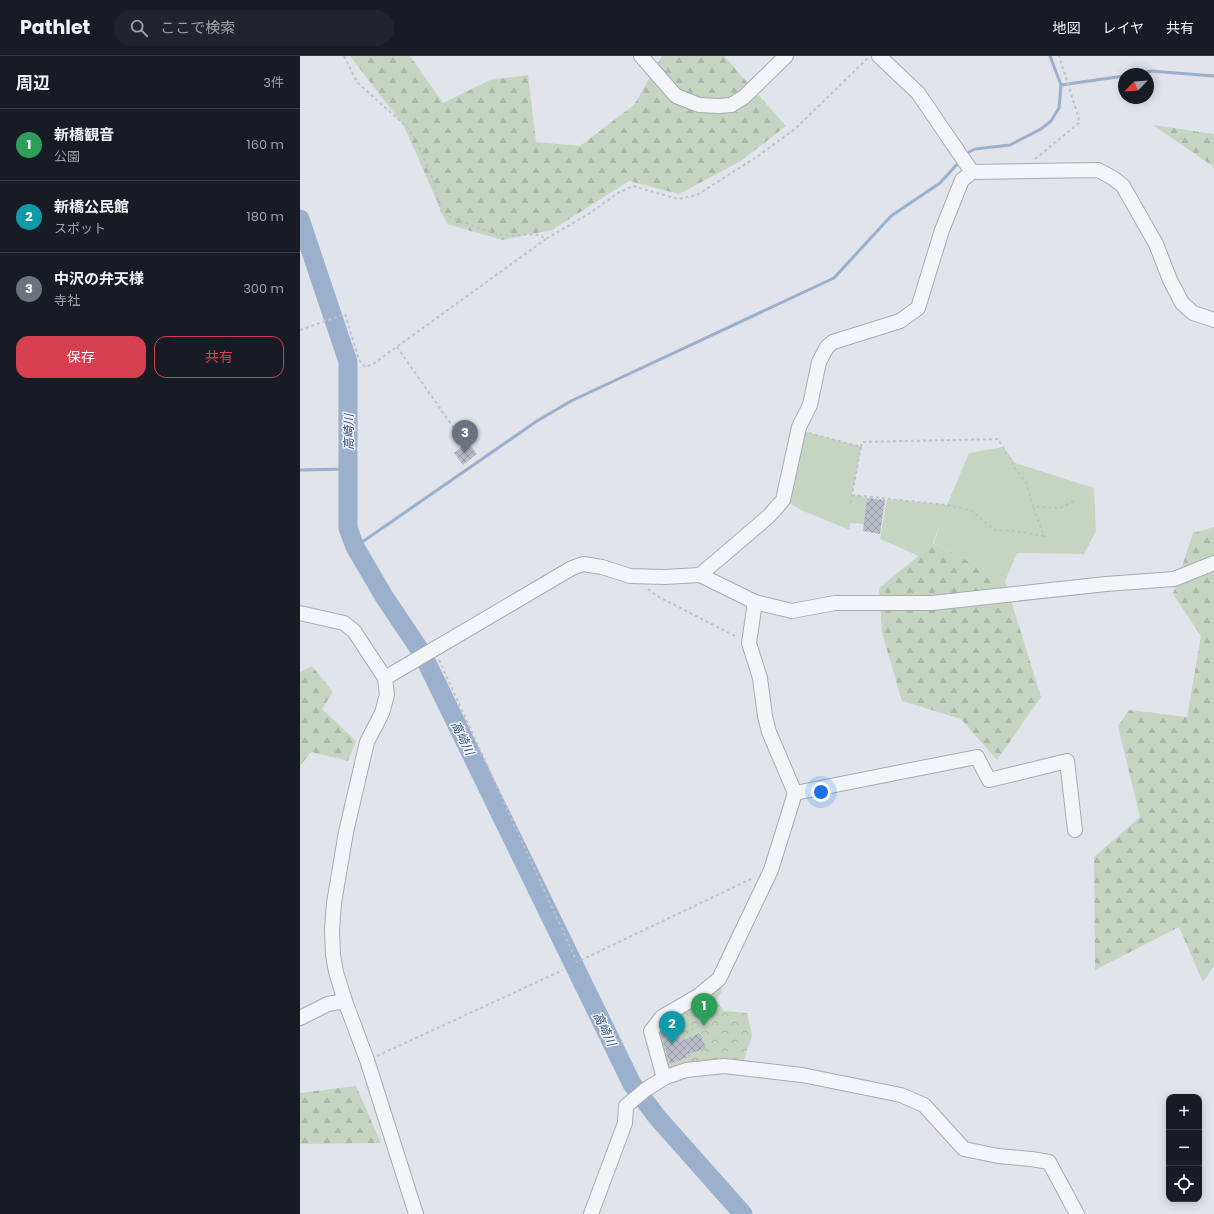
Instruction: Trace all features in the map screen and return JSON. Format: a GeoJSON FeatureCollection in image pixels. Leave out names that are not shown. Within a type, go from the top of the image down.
{"type":"FeatureCollection","features":[{"type":"Feature","properties":{"kind":"street"},"geometry":{"type":"LineString","coordinates":[[641,56],[676,96],[698,105],[718,106],[731,105],[744,98],[786,56]]}},
{"type":"Feature","properties":{"kind":"street"},"geometry":{"type":"LineString","coordinates":[[879,56],[918,93],[972,172]]}},
{"type":"Feature","properties":{"kind":"street"},"geometry":{"type":"LineString","coordinates":[[700,575],[769,516],[783,500],[798,430],[810,405],[819,362],[827,348],[833,342],[900,321],[918,308],[942,230],[962,180],[972,172],[1098,170],[1113,178],[1124,186],[1156,244],[1170,280],[1182,303],[1193,313],[1214,320]]}},
{"type":"Feature","properties":{"kind":"street"},"geometry":{"type":"LineString","coordinates":[[385,678],[572,568],[583,564],[602,567],[630,576],[665,577],[700,575],[755,602],[792,610],[835,603],[932,603],[1106,584],[1174,579],[1214,563]]}},
{"type":"Feature","properties":{"kind":"street"},"geometry":{"type":"LineString","coordinates":[[664,1078],[651,1031],[662,1018],[698,996],[719,979],[770,870],[795,793],[769,732],[765,716],[760,678],[749,643],[755,602]]}},
{"type":"Feature","properties":{"kind":"street"},"geometry":{"type":"LineString","coordinates":[[300,613],[344,623],[354,631],[385,678],[387,694],[385,702],[382,713],[367,742],[346,832],[334,903],[332,930],[333,955],[336,972],[345,1001],[367,1060],[416,1214]]}},
{"type":"Feature","properties":{"kind":"street"},"geometry":{"type":"LineString","coordinates":[[795,793],[977,757],[989,780],[1067,761],[1075,830]]}},
{"type":"Feature","properties":{"kind":"street"},"geometry":{"type":"LineString","coordinates":[[300,1018],[328,1004],[345,1001]]}},
{"type":"Feature","properties":{"kind":"street"},"geometry":{"type":"LineString","coordinates":[[591,1214],[625,1123],[626,1106],[664,1078],[686,1070],[724,1066],[802,1075],[901,1095],[924,1105],[964,1149],[998,1156],[1049,1162],[1077,1214]]}},
{"type":"Feature","properties":{"kind":"path"},"geometry":{"type":"LineString","coordinates":[[344,56],[357,82],[408,128],[418,144],[433,180],[442,214],[478,229],[505,236],[540,234],[546,239]]}},
{"type":"Feature","properties":{"kind":"path"},"geometry":{"type":"LineString","coordinates":[[300,330],[345,314],[359,360],[365,367],[373,364],[546,239],[590,213],[618,193],[634,186],[678,198],[697,195],[758,156],[796,128],[870,56]]}},
{"type":"Feature","properties":{"kind":"path"},"geometry":{"type":"LineString","coordinates":[[1026,172],[1036,158],[1080,122],[1059,56]]}},
{"type":"Feature","properties":{"kind":"path"},"geometry":{"type":"LineString","coordinates":[[397,347],[465,444]]}},
{"type":"Feature","properties":{"kind":"path"},"geometry":{"type":"LineString","coordinates":[[798,430],[861,447]]}},
{"type":"Feature","properties":{"kind":"path"},"geometry":{"type":"LineString","coordinates":[[850,505],[862,442],[998,439],[1015,468],[1026,482],[1033,507],[1044,536],[1014,531],[994,530],[971,510],[947,505],[852,495]]}},
{"type":"Feature","properties":{"kind":"path"},"geometry":{"type":"LineString","coordinates":[[1033,507],[1060,508],[1076,500]]}},
{"type":"Feature","properties":{"kind":"path"},"geometry":{"type":"LineString","coordinates":[[646,588],[658,596],[749,643]]}},
{"type":"Feature","properties":{"kind":"path"},"geometry":{"type":"LineString","coordinates":[[434,649],[577,962],[770,870]]}},
{"type":"Feature","properties":{"kind":"path"},"geometry":{"type":"LineString","coordinates":[[367,1060],[563,970]]}},
{"type":"Feature","properties":{"kind":"path"},"geometry":{"type":"LineString","coordinates":[[685,1004],[691,1014],[697,1010],[704,1024],[681,1034],[688,1049],[694,1070]]}},
{"type":"Feature","properties":{"kind":"green space"},"geometry":{"type":"Polygon","coordinates":[[[350,56],[410,56],[443,103],[490,80],[528,75],[536,142],[580,146],[634,105],[662,56],[724,56],[786,126],[741,161],[679,194],[629,181],[552,230],[502,240],[447,224],[404,126],[350,56]]]}},
{"type":"Feature","properties":{"kind":"green space"},"geometry":{"type":"Polygon","coordinates":[[[1153,125],[1214,134],[1214,167],[1153,125]]]}},
{"type":"Feature","properties":{"kind":"green space"},"geometry":{"type":"Polygon","coordinates":[[[798,430],[861,447],[852,495],[867,497],[865,524],[850,523],[850,530],[801,510],[785,500],[798,430]]]}},
{"type":"Feature","properties":{"kind":"green space"},"geometry":{"type":"Polygon","coordinates":[[[1003,447],[1015,463],[1094,488],[1096,531],[1084,554],[1017,553],[1005,581],[934,543],[940,524],[932,545],[919,556],[880,539],[887,499],[947,505],[969,453],[1003,447]]]}},
{"type":"Feature","properties":{"kind":"green space"},"geometry":{"type":"Polygon","coordinates":[[[1214,527],[1214,966],[1203,982],[1179,927],[1095,970],[1094,857],[1140,817],[1118,726],[1129,710],[1187,717],[1201,636],[1173,594],[1193,533],[1214,527]]]}},
{"type":"Feature","properties":{"kind":"green space"},"geometry":{"type":"Polygon","coordinates":[[[934,543],[1005,581],[1041,697],[997,760],[961,719],[902,701],[882,633],[879,588],[934,543]]]}},
{"type":"Feature","properties":{"kind":"green space"},"geometry":{"type":"Polygon","coordinates":[[[312,666],[333,692],[322,709],[356,741],[348,761],[311,752],[300,766],[300,672],[312,666]]]}},
{"type":"Feature","properties":{"kind":"green space"},"geometry":{"type":"Polygon","coordinates":[[[720,981],[722,991],[716,1000],[724,1011],[747,1013],[752,1036],[742,1065],[665,1075],[653,1032],[720,981]]]}},
{"type":"Feature","properties":{"kind":"green space"},"geometry":{"type":"Polygon","coordinates":[[[356,1086],[381,1143],[300,1144],[300,1093],[356,1086]]]}},
{"type":"Feature","properties":{"kind":"building"},"geometry":{"type":"Polygon","coordinates":[[[468,442],[477,454],[463,465],[454,453],[468,442]]]}},
{"type":"Feature","properties":{"kind":"building"},"geometry":{"type":"Polygon","coordinates":[[[867,498],[885,500],[880,534],[863,531],[867,498]]]}},
{"type":"Feature","properties":{"kind":"building"},"geometry":{"type":"Polygon","coordinates":[[[675,1024],[681,1041],[700,1033],[706,1048],[686,1055],[687,1057],[670,1064],[660,1033],[664,1028],[675,1024]]]}},
{"type":"Feature","properties":{"kind":"waterway"},"geometry":{"type":"LineString","coordinates":[[966,155],[975,149],[1010,145],[1041,129],[1051,121],[1059,108],[1061,85],[1050,56]]}},
{"type":"Feature","properties":{"kind":"waterway"},"geometry":{"type":"LineString","coordinates":[[1154,71],[1214,76]]}},
{"type":"Feature","properties":{"kind":"waterway"},"geometry":{"type":"LineString","coordinates":[[1061,85],[1118,77]]}},
{"type":"Feature","properties":{"kind":"waterway"},"geometry":{"type":"LineString","coordinates":[[355,547],[537,421],[571,401],[834,278],[891,216],[940,183],[960,161]]}},
{"type":"Feature","properties":{"kind":"waterway","name":"高崎川"},"geometry":{"type":"LineString","coordinates":[[300,219],[348,362],[348,528],[355,547],[385,598],[422,653],[632,1084],[657,1117],[743,1214]]}},
{"type":"Feature","properties":{"kind":"waterway"},"geometry":{"type":"LineString","coordinates":[[300,470],[347,469]]}},
{"type":"Feature","properties":{"kind":"place","name":"中沢の弁天様"},"geometry":{"type":"Point","coordinates":[465,453]}},
{"type":"Feature","properties":{"kind":"place","name":"新橋観音"},"geometry":{"type":"Point","coordinates":[704,1026]}},
{"type":"Feature","properties":{"kind":"place","name":"新橋公民館"},"geometry":{"type":"Point","coordinates":[672,1044]}}]}
